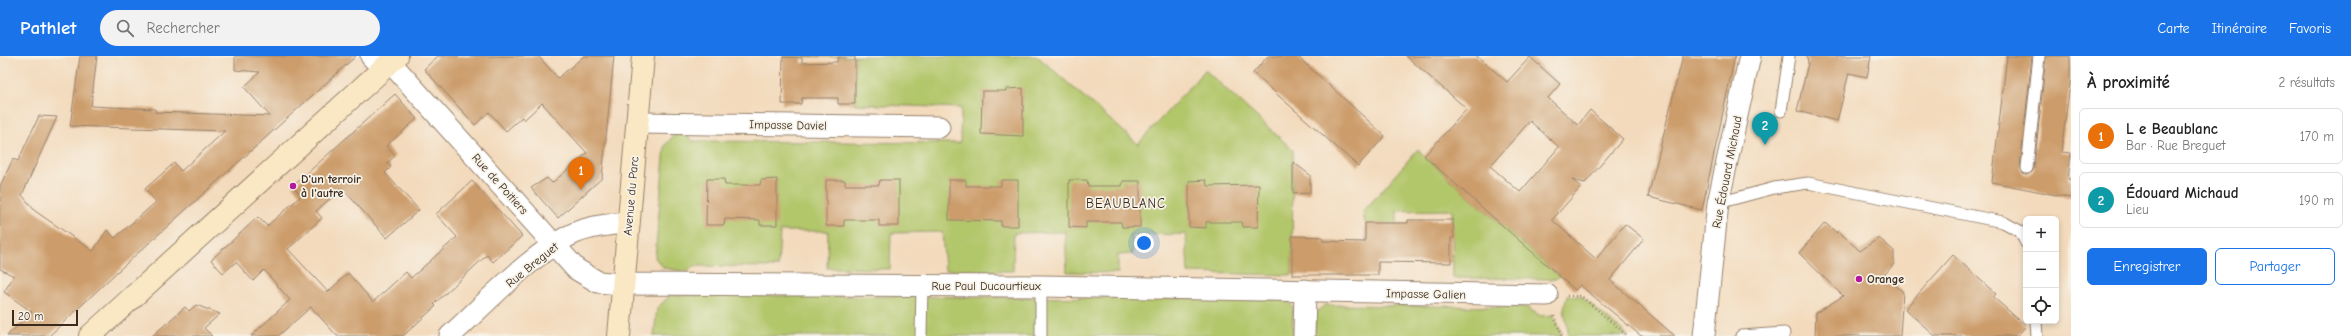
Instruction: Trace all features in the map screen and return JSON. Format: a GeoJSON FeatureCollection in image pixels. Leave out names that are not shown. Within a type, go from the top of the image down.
{"type":"FeatureCollection","features":[{"type":"Feature","properties":{"kind":"main road","name":"Avenue du Parc"},"geometry":{"type":"LineString","coordinates":[[619,336],[622,284],[629,223],[643,56]]}},
{"type":"Feature","properties":{"kind":"main road"},"geometry":{"type":"LineString","coordinates":[[90,336],[385,60]]}},
{"type":"Feature","properties":{"kind":"street","name":"Rue Édouard Michaud"},"geometry":{"type":"LineString","coordinates":[[1704,336],[1718,203],[1750,56]]}},
{"type":"Feature","properties":{"kind":"street","name":"Rue de Poitiers"},"geometry":{"type":"LineString","coordinates":[[385,60],[555,244],[576,269],[598,282],[622,284]]}},
{"type":"Feature","properties":{"kind":"street","name":"Impasse Daviel"},"geometry":{"type":"LineString","coordinates":[[638,123],[939,127]]}},
{"type":"Feature","properties":{"kind":"street","name":"Rue Breguet"},"geometry":{"type":"LineString","coordinates":[[450,336],[531,263],[555,244],[576,233],[614,224],[629,223]]}},
{"type":"Feature","properties":{"kind":"street","name":"Rue Paul Ducourtieux"},"geometry":{"type":"LineString","coordinates":[[622,284],[1041,286],[1305,290]]}},
{"type":"Feature","properties":{"kind":"street","name":"Impasse Galien"},"geometry":{"type":"LineString","coordinates":[[1305,290],[1346,293],[1547,295]]}},
{"type":"Feature","properties":{"kind":"street"},"geometry":{"type":"LineString","coordinates":[[1304,336],[1305,290]]}},
{"type":"Feature","properties":{"kind":"lane"},"geometry":{"type":"LineString","coordinates":[[1781,111],[1789,56]]}},
{"type":"Feature","properties":{"kind":"lane"},"geometry":{"type":"LineString","coordinates":[[2027,168],[2039,56]]}},
{"type":"Feature","properties":{"kind":"lane"},"geometry":{"type":"LineString","coordinates":[[1718,203],[1774,188],[1808,183],[2003,222],[2020,230],[2023,236]]}},
{"type":"Feature","properties":{"kind":"lane"},"geometry":{"type":"LineString","coordinates":[[921,336],[922,285]]}},
{"type":"Feature","properties":{"kind":"lane"},"geometry":{"type":"LineString","coordinates":[[1041,286],[1041,336]]}},
{"type":"Feature","properties":{"kind":"lane"},"geometry":{"type":"LineString","coordinates":[[2036,324],[2037,336]]}},
{"type":"Feature","properties":{"kind":"lane"},"geometry":{"type":"LineString","coordinates":[[1741,336],[1784,333],[1783,336]]}},
{"type":"Feature","properties":{"kind":"path"},"geometry":{"type":"LineString","coordinates":[[1567,296],[1581,296],[1628,336]]}},
{"type":"Feature","properties":{"kind":"path"},"geometry":{"type":"LineString","coordinates":[[1554,315],[1562,336]]}},
{"type":"Feature","properties":{"kind":"green space"},"geometry":{"type":"Polygon","coordinates":[[[782,56],[1037,56],[1138,144],[1205,70],[1293,150],[1292,275],[1188,273],[1186,234],[1132,235],[1133,254],[1118,255],[1118,273],[1067,272],[1065,232],[1014,233],[1013,271],[945,270],[942,232],[891,233],[890,269],[827,268],[828,231],[780,231],[778,267],[694,266],[687,272],[664,268],[655,258],[665,146],[673,136],[685,135],[693,141],[960,143],[961,108],[855,104],[855,57],[782,56]]]}},
{"type":"Feature","properties":{"kind":"green space"},"geometry":{"type":"Polygon","coordinates":[[[1418,149],[1559,276],[1556,279],[1453,278],[1452,210],[1397,211],[1397,243],[1365,223],[1363,212],[1418,149]]]}},
{"type":"Feature","properties":{"kind":"green space"},"geometry":{"type":"Polygon","coordinates":[[[671,295],[1286,299],[1293,307],[1293,336],[654,336],[657,308],[671,295]]]}},
{"type":"Feature","properties":{"kind":"green space"},"geometry":{"type":"Polygon","coordinates":[[[1567,296],[1581,296],[1628,336],[1569,336],[1564,309],[1567,296]]]}},
{"type":"Feature","properties":{"kind":"green space"},"geometry":{"type":"Polygon","coordinates":[[[1325,305],[1525,307],[1541,316],[1554,315],[1562,336],[1315,336],[1316,312],[1325,305]]]}},
{"type":"Feature","properties":{"kind":"building"},"geometry":{"type":"Polygon","coordinates":[[[80,56],[97,56],[91,106],[155,109],[155,112],[270,116],[244,87],[260,72],[235,70],[235,56],[356,56],[118,271],[49,336],[7,336],[32,312],[4,292],[14,276],[0,269],[0,186],[13,159],[18,161],[39,116],[57,117],[22,195],[35,211],[93,251],[107,230],[115,238],[156,202],[145,189],[174,163],[181,171],[225,131],[70,126],[80,56]]]}},
{"type":"Feature","properties":{"kind":"building"},"geometry":{"type":"Polygon","coordinates":[[[438,56],[538,56],[558,78],[584,56],[614,56],[602,178],[558,218],[531,188],[547,178],[552,183],[587,153],[542,103],[524,120],[522,117],[506,131],[489,112],[475,125],[424,69],[438,56]]]}},
{"type":"Feature","properties":{"kind":"building"},"geometry":{"type":"Polygon","coordinates":[[[1268,56],[1297,56],[1385,136],[1358,166],[1253,73],[1268,56]]]}},
{"type":"Feature","properties":{"kind":"building"},"geometry":{"type":"Polygon","coordinates":[[[1406,56],[1477,56],[1507,82],[1530,57],[1560,84],[1548,98],[1578,125],[1590,110],[1623,139],[1585,183],[1572,180],[1581,187],[1552,220],[1596,259],[1625,224],[1644,239],[1610,280],[1675,336],[1641,336],[1580,285],[1575,290],[1424,156],[1467,109],[1406,56]],[[1530,121],[1490,166],[1520,192],[1559,147],[1530,121]]]}},
{"type":"Feature","properties":{"kind":"building"},"geometry":{"type":"Polygon","coordinates":[[[1683,56],[1735,56],[1702,210],[1648,197],[1683,56]]]}},
{"type":"Feature","properties":{"kind":"building"},"geometry":{"type":"Polygon","coordinates":[[[1807,56],[1871,56],[1867,77],[1849,73],[1837,121],[1797,111],[1808,63],[1807,56]]]}},
{"type":"Feature","properties":{"kind":"building"},"geometry":{"type":"Polygon","coordinates":[[[2007,56],[2032,56],[2020,167],[2023,173],[2027,175],[2034,169],[2046,56],[2070,56],[2070,84],[2061,152],[2071,153],[2068,179],[2071,180],[2071,198],[1992,182],[2007,56]]]}},
{"type":"Feature","properties":{"kind":"building"},"geometry":{"type":"Polygon","coordinates":[[[783,57],[802,58],[802,63],[837,62],[838,57],[855,57],[855,104],[838,104],[838,98],[802,98],[801,104],[782,104],[783,57]]]}},
{"type":"Feature","properties":{"kind":"building"},"geometry":{"type":"Polygon","coordinates":[[[1023,88],[1023,136],[981,134],[982,91],[1006,91],[1006,89],[1023,88]]]}},
{"type":"Feature","properties":{"kind":"building"},"geometry":{"type":"Polygon","coordinates":[[[395,94],[417,119],[386,146],[395,156],[387,163],[391,167],[385,173],[419,210],[387,238],[342,188],[316,211],[322,218],[288,249],[328,292],[348,273],[373,302],[406,272],[411,278],[457,237],[436,214],[472,181],[522,236],[493,262],[487,255],[434,304],[436,306],[403,336],[337,336],[311,307],[278,336],[251,336],[290,300],[264,270],[253,281],[236,262],[223,273],[211,260],[258,217],[267,226],[301,196],[293,186],[395,94]]]}},
{"type":"Feature","properties":{"kind":"building"},"geometry":{"type":"Polygon","coordinates":[[[1293,162],[1310,175],[1310,193],[1293,194],[1293,162]]]}},
{"type":"Feature","properties":{"kind":"building"},"geometry":{"type":"Polygon","coordinates":[[[707,179],[724,179],[725,185],[760,185],[761,180],[777,179],[777,225],[760,225],[760,220],[725,219],[724,225],[706,225],[707,179]]]}},
{"type":"Feature","properties":{"kind":"building"},"geometry":{"type":"Polygon","coordinates":[[[826,180],[845,180],[845,185],[879,185],[880,180],[899,180],[899,226],[879,226],[879,220],[844,220],[844,226],[826,226],[826,180]]]}},
{"type":"Feature","properties":{"kind":"building"},"geometry":{"type":"Polygon","coordinates":[[[949,180],[966,180],[966,186],[1001,186],[1001,180],[1018,180],[1018,226],[1001,226],[1001,221],[949,220],[949,180]]]}},
{"type":"Feature","properties":{"kind":"building"},"geometry":{"type":"Polygon","coordinates":[[[1069,180],[1087,180],[1088,186],[1122,186],[1123,181],[1140,181],[1140,227],[1122,227],[1121,222],[1086,222],[1086,228],[1069,227],[1069,180]]]}},
{"type":"Feature","properties":{"kind":"building"},"geometry":{"type":"Polygon","coordinates":[[[1206,180],[1207,186],[1259,185],[1258,227],[1243,227],[1242,222],[1206,222],[1206,228],[1189,227],[1189,181],[1206,180]]]}},
{"type":"Feature","properties":{"kind":"building"},"geometry":{"type":"Polygon","coordinates":[[[1408,220],[1453,220],[1454,238],[1451,238],[1451,263],[1378,262],[1378,275],[1292,275],[1292,236],[1322,237],[1323,241],[1365,242],[1365,223],[1408,223],[1408,220]]]}},
{"type":"Feature","properties":{"kind":"building","name":"Orange"},"geometry":{"type":"Polygon","coordinates":[[[1825,223],[1837,233],[1838,231],[1860,251],[1879,238],[1894,251],[1894,264],[1884,275],[1903,292],[1900,336],[1815,336],[1816,313],[1843,296],[1799,253],[1825,223]]]}},
{"type":"Feature","properties":{"kind":"building"},"geometry":{"type":"Polygon","coordinates":[[[1953,255],[1996,294],[1993,297],[2026,326],[2017,336],[1935,336],[1905,309],[1953,255]]]}},
{"type":"Feature","properties":{"kind":"building"},"geometry":{"type":"Polygon","coordinates":[[[196,305],[220,314],[204,328],[212,336],[152,336],[185,307],[189,311],[196,305]]]}},
{"type":"Feature","properties":{"kind":"place","name":"Édouard Michaud"},"geometry":{"type":"Point","coordinates":[1765,145]}},
{"type":"Feature","properties":{"kind":"place","name":"D'un terroir à l'autre"},"geometry":{"type":"Point","coordinates":[293,186]}},
{"type":"Feature","properties":{"kind":"place","name":"L e Beaublanc"},"geometry":{"type":"Point","coordinates":[581,190]}},
{"type":"Feature","properties":{"kind":"place","name":"Orange"},"geometry":{"type":"Point","coordinates":[1859,279]}},
{"type":"Feature","properties":{"kind":"district","name":"BEAUBLANC"},"geometry":{"type":"Point","coordinates":[1126,203]}}]}
